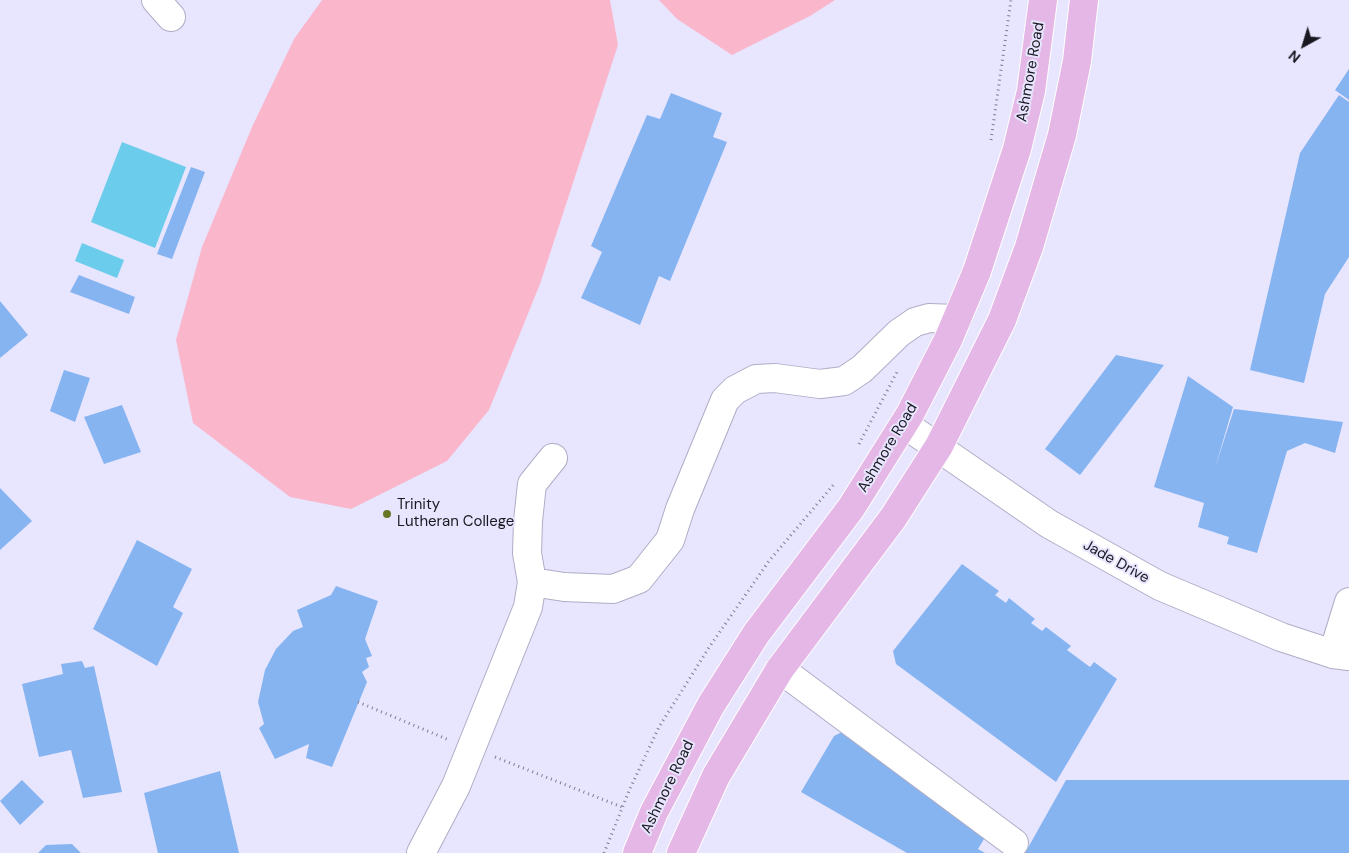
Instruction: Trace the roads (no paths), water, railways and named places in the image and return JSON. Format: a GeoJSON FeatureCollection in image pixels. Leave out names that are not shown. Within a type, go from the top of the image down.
{"type":"FeatureCollection","features":[{"type":"Feature","properties":{"kind":"main road","name":"Ashmore Road"},"geometry":{"type":"LineString","coordinates":[[637,853],[654,812],[711,705],[756,634],[851,508],[904,424],[958,319],[994,222],[1016,149],[1031,91],[1043,0]]}},
{"type":"Feature","properties":{"kind":"main road"},"geometry":{"type":"LineString","coordinates":[[681,853],[716,776],[780,669],[894,518],[939,446],[1002,320],[1029,247],[1062,135],[1077,61],[1084,0]]}},
{"type":"Feature","properties":{"kind":"street"},"geometry":{"type":"LineString","coordinates":[[532,582],[564,587],[606,590],[639,579],[670,540],[680,509],[725,400],[735,390],[756,379],[775,378],[820,384],[844,381],[862,369],[899,333],[915,322],[929,318],[958,319]]}},
{"type":"Feature","properties":{"kind":"street","name":"Jade Drive"},"geometry":{"type":"LineString","coordinates":[[904,424],[939,446],[1049,524],[1160,586],[1281,637],[1341,655]]}},
{"type":"Feature","properties":{"kind":"street"},"geometry":{"type":"LineString","coordinates":[[421,853],[456,786],[473,748],[528,607],[532,582],[527,552],[532,484],[553,458]]}},
{"type":"Feature","properties":{"kind":"street"},"geometry":{"type":"LineString","coordinates":[[1341,655],[1349,602]]}},
{"type":"Feature","properties":{"kind":"street"},"geometry":{"type":"LineString","coordinates":[[780,669],[1014,843]]}},
{"type":"Feature","properties":{"kind":"water"},"geometry":{"type":"Polygon","coordinates":[[[122,142],[186,167],[155,248],[91,222],[122,142]]]}},
{"type":"Feature","properties":{"kind":"water"},"geometry":{"type":"Polygon","coordinates":[[[82,243],[124,260],[117,278],[75,261],[82,243]]]}},
{"type":"Feature","properties":{"kind":"place","name":"Trinity Lutheran College"},"geometry":{"type":"Point","coordinates":[387,514]}}]}
